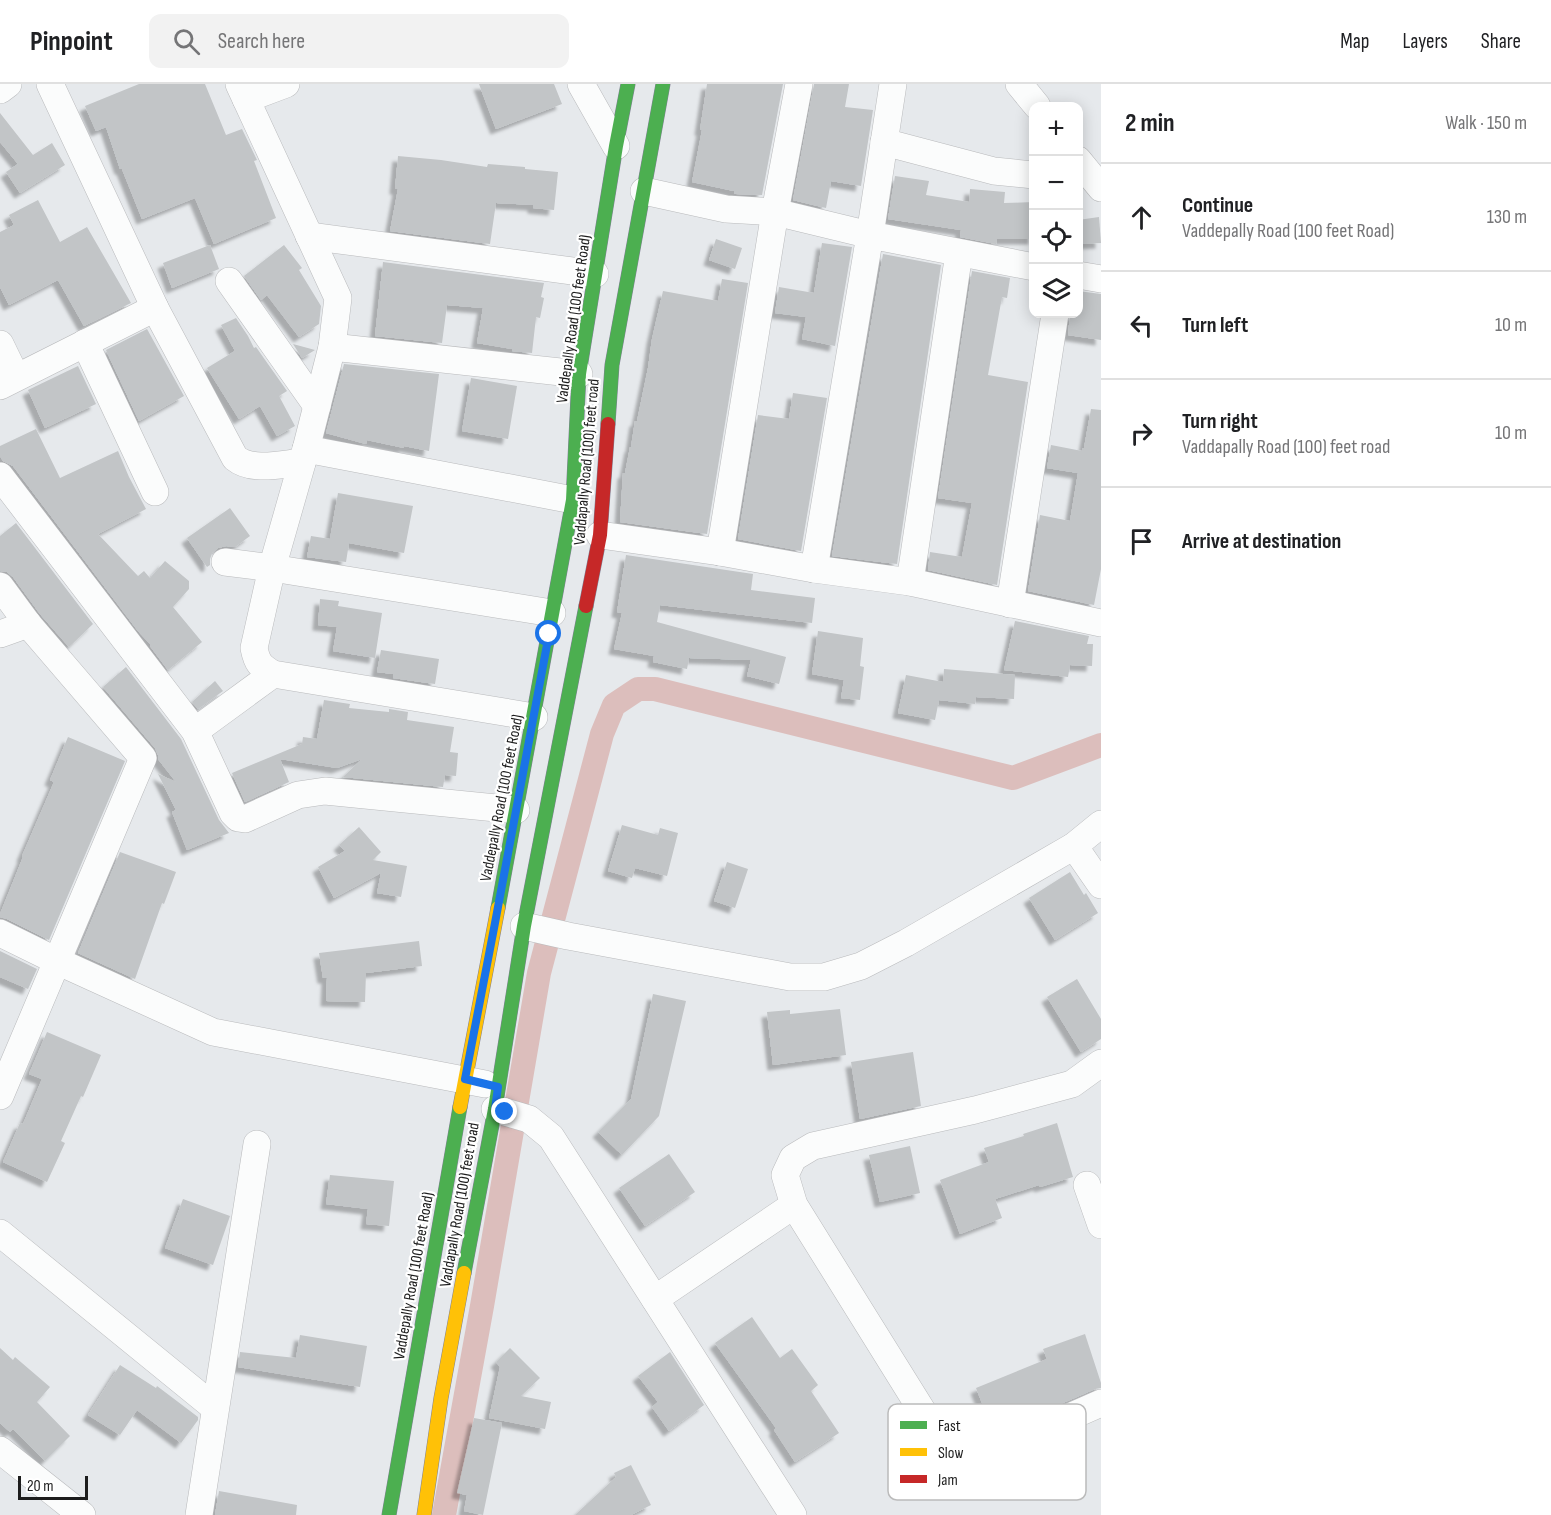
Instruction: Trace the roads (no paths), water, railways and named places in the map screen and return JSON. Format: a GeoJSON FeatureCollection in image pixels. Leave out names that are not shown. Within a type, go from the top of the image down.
{"type":"FeatureCollection","features":[{"type":"Feature","properties":{"kind":"main road","name":"Vaddepally Road (100 feet Road)"},"geometry":{"type":"LineString","coordinates":[[389,1515],[465,1079],[573,500],[579,374],[628,84]]}},
{"type":"Feature","properties":{"kind":"main road","name":"Vaddapally Road (100) feet road"},"geometry":{"type":"LineString","coordinates":[[424,1515],[441,1398],[507,1106],[531,928],[569,699],[600,535],[612,365],[663,84]]}},
{"type":"Feature","properties":{"kind":"street"},"geometry":{"type":"LineString","coordinates":[[0,90],[8,84]]}},
{"type":"Feature","properties":{"kind":"street"},"geometry":{"type":"LineString","coordinates":[[50,84],[155,308],[235,458],[240,462],[258,466],[304,456],[573,500]]}},
{"type":"Feature","properties":{"kind":"street"},"geometry":{"type":"LineString","coordinates":[[286,84],[243,92],[338,298],[332,347],[272,568],[254,648],[256,659],[263,668],[273,674],[534,711]]}},
{"type":"Feature","properties":{"kind":"street"},"geometry":{"type":"LineString","coordinates":[[581,84],[616,146]]}},
{"type":"Feature","properties":{"kind":"street"},"geometry":{"type":"LineString","coordinates":[[720,552],[775,212],[799,84]]}},
{"type":"Feature","properties":{"kind":"street"},"geometry":{"type":"LineString","coordinates":[[814,569],[893,84]]}},
{"type":"Feature","properties":{"kind":"street"},"geometry":{"type":"LineString","coordinates":[[1019,84],[1034,102]]}},
{"type":"Feature","properties":{"kind":"street"},"geometry":{"type":"LineString","coordinates":[[884,142],[994,171],[1029,174]]}},
{"type":"Feature","properties":{"kind":"street"},"geometry":{"type":"LineString","coordinates":[[1083,166],[1101,188]]}},
{"type":"Feature","properties":{"kind":"street"},"geometry":{"type":"LineString","coordinates":[[644,191],[726,209],[775,212],[870,235],[1029,266]]}},
{"type":"Feature","properties":{"kind":"street"},"geometry":{"type":"LineString","coordinates":[[309,236],[595,274]]}},
{"type":"Feature","properties":{"kind":"street"},"geometry":{"type":"LineString","coordinates":[[910,582],[959,253]]}},
{"type":"Feature","properties":{"kind":"street"},"geometry":{"type":"LineString","coordinates":[[1083,276],[1101,279]]}},
{"type":"Feature","properties":{"kind":"street"},"geometry":{"type":"LineString","coordinates":[[229,281],[317,406]]}},
{"type":"Feature","properties":{"kind":"street"},"geometry":{"type":"LineString","coordinates":[[0,344],[8,382],[155,308]]}},
{"type":"Feature","properties":{"kind":"street"},"geometry":{"type":"LineString","coordinates":[[1010,604],[1054,318]]}},
{"type":"Feature","properties":{"kind":"street"},"geometry":{"type":"LineString","coordinates":[[85,343],[155,492]]}},
{"type":"Feature","properties":{"kind":"street"},"geometry":{"type":"LineString","coordinates":[[332,347],[579,374]]}},
{"type":"Feature","properties":{"kind":"street"},"geometry":{"type":"LineString","coordinates":[[0,476],[195,731],[232,813],[238,818],[245,819],[298,795],[325,791],[516,810]]}},
{"type":"Feature","properties":{"kind":"street"},"geometry":{"type":"LineString","coordinates":[[600,535],[910,582],[1101,622]]}},
{"type":"Feature","properties":{"kind":"street"},"geometry":{"type":"LineString","coordinates":[[225,562],[272,568],[550,624]]}},
{"type":"Feature","properties":{"kind":"street"},"geometry":{"type":"LineString","coordinates":[[0,586],[28,624],[143,758],[0,1096]]}},
{"type":"Feature","properties":{"kind":"street"},"geometry":{"type":"LineString","coordinates":[[0,634],[28,624]]}},
{"type":"Feature","properties":{"kind":"street"},"geometry":{"type":"LineString","coordinates":[[195,731],[273,674]]}},
{"type":"Feature","properties":{"kind":"street"},"geometry":{"type":"LineString","coordinates":[[531,928],[790,977],[824,977],[861,966],[906,944],[1074,846],[1101,824]]}},
{"type":"Feature","properties":{"kind":"street"},"geometry":{"type":"LineString","coordinates":[[1074,846],[1101,885]]}},
{"type":"Feature","properties":{"kind":"street"},"geometry":{"type":"LineString","coordinates":[[0,933],[213,1032],[465,1079],[551,1137],[793,1515]]}},
{"type":"Feature","properties":{"kind":"street"},"geometry":{"type":"LineString","coordinates":[[918,1404],[794,1205],[784,1175],[793,1158],[813,1146],[975,1110],[1072,1084],[1101,1063]]}},
{"type":"Feature","properties":{"kind":"street"},"geometry":{"type":"LineString","coordinates":[[199,1515],[257,1144]]}},
{"type":"Feature","properties":{"kind":"street"},"geometry":{"type":"LineString","coordinates":[[1087,1185],[1101,1225]]}},
{"type":"Feature","properties":{"kind":"street"},"geometry":{"type":"LineString","coordinates":[[655,1299],[794,1205]]}},
{"type":"Feature","properties":{"kind":"street"},"geometry":{"type":"LineString","coordinates":[[0,1233],[215,1408]]}},
{"type":"Feature","properties":{"kind":"street"},"geometry":{"type":"LineString","coordinates":[[1086,1409],[1101,1402]]}},
{"type":"Feature","properties":{"kind":"street"},"geometry":{"type":"LineString","coordinates":[[0,1450],[82,1515]]}},
{"type":"Feature","properties":{"kind":"waterway"},"geometry":{"type":"LineString","coordinates":[[444,1515],[539,973],[602,734],[614,705],[638,689],[655,689],[1013,778],[1101,745]]}}]}
